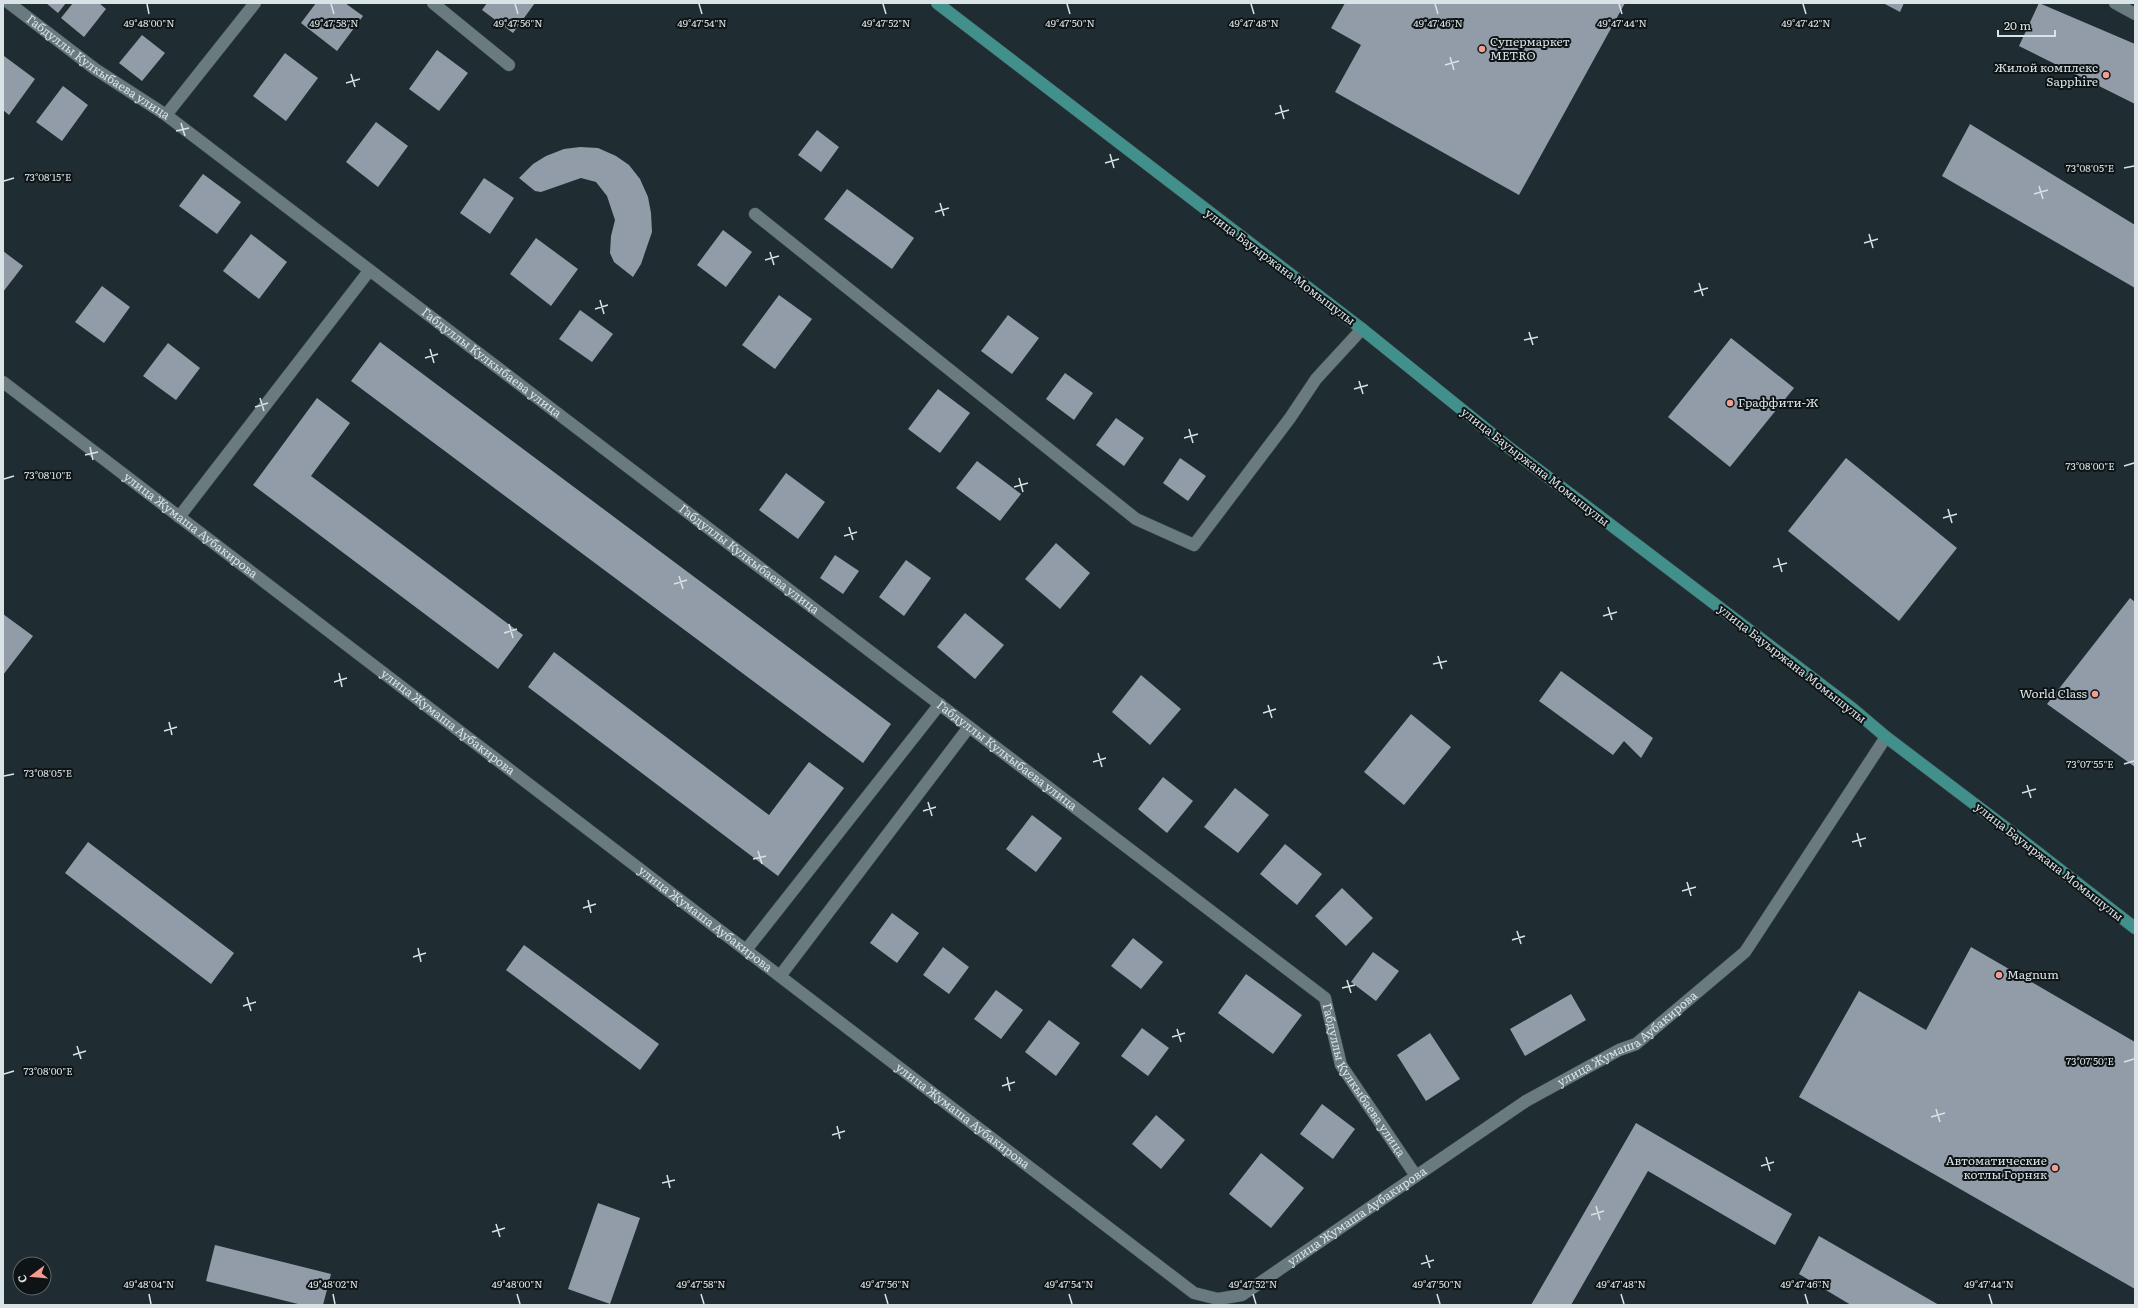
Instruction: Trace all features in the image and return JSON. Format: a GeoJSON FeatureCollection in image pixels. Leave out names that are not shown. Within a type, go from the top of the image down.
{"type":"FeatureCollection","features":[{"type":"Feature","properties":{"kind":"main road","name":"улица Бауыржана Момышулы"},"geometry":{"type":"LineString","coordinates":[[937,3],[1362,329],[1506,446],[1853,709],[1886,737],[2135,928]]}},
{"type":"Feature","properties":{"kind":"street","name":"Габдуллы Кулкыбаева улица"},"geometry":{"type":"LineString","coordinates":[[9,3],[95,68],[166,115],[1325,998],[1341,1065],[1416,1176]]}},
{"type":"Feature","properties":{"kind":"street"},"geometry":{"type":"LineString","coordinates":[[166,115],[255,3]]}},
{"type":"Feature","properties":{"kind":"street"},"geometry":{"type":"LineString","coordinates":[[433,3],[509,65]]}},
{"type":"Feature","properties":{"kind":"street"},"geometry":{"type":"LineString","coordinates":[[2115,3],[2135,14]]}},
{"type":"Feature","properties":{"kind":"street"},"geometry":{"type":"LineString","coordinates":[[755,214],[1136,519],[1194,545],[1290,418],[1316,379],[1362,329]]}},
{"type":"Feature","properties":{"kind":"street"},"geometry":{"type":"LineString","coordinates":[[180,517],[369,271]]}},
{"type":"Feature","properties":{"kind":"street","name":"улица Жумаша Аубакирова"},"geometry":{"type":"LineString","coordinates":[[3,382],[1194,1293],[1218,1299],[1242,1294],[1526,1101],[1619,1050],[1636,1044],[1745,952],[1886,737]]}},
{"type":"Feature","properties":{"kind":"street"},"geometry":{"type":"LineString","coordinates":[[746,950],[940,704]]}},
{"type":"Feature","properties":{"kind":"street"},"geometry":{"type":"LineString","coordinates":[[780,976],[969,727]]}},
{"type":"Feature","properties":{"kind":"building"},"geometry":{"type":"Polygon","coordinates":[[[46,3],[66,3],[58,13],[46,3]]]}},
{"type":"Feature","properties":{"kind":"building"},"geometry":{"type":"Polygon","coordinates":[[[73,3],[99,3],[106,9],[84,37],[61,18],[73,3]]]}},
{"type":"Feature","properties":{"kind":"building"},"geometry":{"type":"Polygon","coordinates":[[[316,3],[345,3],[363,16],[337,51],[301,23],[316,3]]]}},
{"type":"Feature","properties":{"kind":"building"},"geometry":{"type":"Polygon","coordinates":[[[487,3],[535,3],[513,33],[482,10],[487,3]]]}},
{"type":"Feature","properties":{"kind":"building"},"geometry":{"type":"Polygon","coordinates":[[[1345,3],[1625,3],[1519,195],[1335,92],[1361,45],[1331,28],[1345,3]]]}},
{"type":"Feature","properties":{"kind":"building"},"geometry":{"type":"Polygon","coordinates":[[[1883,3],[1904,3],[1900,12],[1883,3]]]}},
{"type":"Feature","properties":{"kind":"building","name":"Жилой комплекс Sapphire"},"geometry":{"type":"Polygon","coordinates":[[[2039,3],[2135,44],[2135,104],[2019,46],[2039,3]]]}},
{"type":"Feature","properties":{"kind":"building"},"geometry":{"type":"Polygon","coordinates":[[[142,35],[165,53],[142,81],[119,63],[142,35]]]}},
{"type":"Feature","properties":{"kind":"building"},"geometry":{"type":"Polygon","coordinates":[[[437,50],[468,73],[439,111],[409,89],[437,50]]]}},
{"type":"Feature","properties":{"kind":"building"},"geometry":{"type":"Polygon","coordinates":[[[285,53],[318,78],[286,121],[253,96],[285,53]]]}},
{"type":"Feature","properties":{"kind":"building"},"geometry":{"type":"Polygon","coordinates":[[[4,56],[35,79],[9,115],[3,110],[4,56]]]}},
{"type":"Feature","properties":{"kind":"building"},"geometry":{"type":"Polygon","coordinates":[[[63,86],[88,105],[62,141],[36,122],[63,86]]]}},
{"type":"Feature","properties":{"kind":"building"},"geometry":{"type":"Polygon","coordinates":[[[376,122],[408,146],[378,187],[346,162],[376,122]]]}},
{"type":"Feature","properties":{"kind":"building"},"geometry":{"type":"Polygon","coordinates":[[[1970,124],[2135,225],[2135,288],[1942,176],[1970,124]]]}},
{"type":"Feature","properties":{"kind":"building"},"geometry":{"type":"Polygon","coordinates":[[[817,130],[839,147],[821,172],[798,155],[817,130]]]}},
{"type":"Feature","properties":{"kind":"building"},"geometry":{"type":"Polygon","coordinates":[[[580,147],[598,148],[616,156],[629,165],[640,179],[648,197],[652,232],[641,264],[633,277],[614,262],[610,253],[611,236],[615,220],[607,196],[596,182],[581,178],[541,192],[535,191],[519,178],[533,164],[546,156],[564,149],[580,147]]]}},
{"type":"Feature","properties":{"kind":"building"},"geometry":{"type":"Polygon","coordinates":[[[203,174],[241,202],[217,234],[179,206],[203,174]]]}},
{"type":"Feature","properties":{"kind":"building"},"geometry":{"type":"Polygon","coordinates":[[[484,178],[514,198],[490,234],[460,213],[484,178]]]}},
{"type":"Feature","properties":{"kind":"building"},"geometry":{"type":"Polygon","coordinates":[[[847,189],[914,238],[892,269],[824,219],[847,189]]]}},
{"type":"Feature","properties":{"kind":"building"},"geometry":{"type":"Polygon","coordinates":[[[723,230],[752,252],[726,287],[697,265],[723,230]]]}},
{"type":"Feature","properties":{"kind":"building"},"geometry":{"type":"Polygon","coordinates":[[[251,234],[287,262],[259,299],[223,271],[251,234]]]}},
{"type":"Feature","properties":{"kind":"building"},"geometry":{"type":"Polygon","coordinates":[[[536,238],[578,269],[551,306],[510,274],[536,238]]]}},
{"type":"Feature","properties":{"kind":"building"},"geometry":{"type":"Polygon","coordinates":[[[3,251],[23,266],[3,292],[3,251]]]}},
{"type":"Feature","properties":{"kind":"building"},"geometry":{"type":"Polygon","coordinates":[[[102,286],[130,307],[104,343],[75,322],[102,286]]]}},
{"type":"Feature","properties":{"kind":"building"},"geometry":{"type":"Polygon","coordinates":[[[779,295],[812,319],[775,369],[742,345],[779,295]]]}},
{"type":"Feature","properties":{"kind":"building"},"geometry":{"type":"Polygon","coordinates":[[[580,310],[613,334],[592,362],[559,339],[580,310]]]}},
{"type":"Feature","properties":{"kind":"building"},"geometry":{"type":"Polygon","coordinates":[[[1008,315],[1039,338],[1012,374],[981,351],[1008,315]]]}},
{"type":"Feature","properties":{"kind":"building"},"geometry":{"type":"Polygon","coordinates":[[[1731,338],[1794,388],[1730,467],[1668,417],[1731,338]]]}},
{"type":"Feature","properties":{"kind":"building"},"geometry":{"type":"Polygon","coordinates":[[[380,342],[891,724],[863,763],[351,381],[380,342]]]}},
{"type":"Feature","properties":{"kind":"building"},"geometry":{"type":"Polygon","coordinates":[[[168,343],[200,368],[176,400],[143,376],[168,343]]]}},
{"type":"Feature","properties":{"kind":"building"},"geometry":{"type":"Polygon","coordinates":[[[1065,373],[1093,393],[1074,420],[1046,399],[1065,373]]]}},
{"type":"Feature","properties":{"kind":"building"},"geometry":{"type":"Polygon","coordinates":[[[938,389],[970,413],[940,453],[908,429],[938,389]]]}},
{"type":"Feature","properties":{"kind":"building"},"geometry":{"type":"Polygon","coordinates":[[[317,398],[350,423],[311,476],[523,635],[498,669],[253,485],[317,398]]]}},
{"type":"Feature","properties":{"kind":"building"},"geometry":{"type":"Polygon","coordinates":[[[1116,418],[1144,438],[1124,466],[1096,445],[1116,418]]]}},
{"type":"Feature","properties":{"kind":"building"},"geometry":{"type":"Polygon","coordinates":[[[1180,458],[1206,476],[1188,501],[1163,483],[1180,458]]]}},
{"type":"Feature","properties":{"kind":"building"},"geometry":{"type":"Polygon","coordinates":[[[1846,458],[1957,548],[1899,621],[1788,531],[1846,458]]]}},
{"type":"Feature","properties":{"kind":"building"},"geometry":{"type":"Polygon","coordinates":[[[977,461],[1021,494],[1000,521],[956,488],[977,461]]]}},
{"type":"Feature","properties":{"kind":"building"},"geometry":{"type":"Polygon","coordinates":[[[786,473],[825,502],[798,539],[759,510],[786,473]]]}},
{"type":"Feature","properties":{"kind":"building"},"geometry":{"type":"Polygon","coordinates":[[[1056,543],[1090,573],[1060,609],[1025,579],[1056,543]]]}},
{"type":"Feature","properties":{"kind":"building"},"geometry":{"type":"Polygon","coordinates":[[[835,555],[859,571],[843,594],[820,578],[835,555]]]}},
{"type":"Feature","properties":{"kind":"building"},"geometry":{"type":"Polygon","coordinates":[[[906,560],[931,578],[904,616],[879,597],[906,560]]]}},
{"type":"Feature","properties":{"kind":"building"},"geometry":{"type":"Polygon","coordinates":[[[2130,598],[2135,602],[2135,767],[2047,704],[2130,598]]]}},
{"type":"Feature","properties":{"kind":"building"},"geometry":{"type":"Polygon","coordinates":[[[965,613],[1004,645],[975,679],[937,647],[965,613]]]}},
{"type":"Feature","properties":{"kind":"building"},"geometry":{"type":"Polygon","coordinates":[[[3,614],[33,636],[3,675],[3,614]]]}},
{"type":"Feature","properties":{"kind":"building"},"geometry":{"type":"Polygon","coordinates":[[[554,652],[769,815],[809,762],[844,788],[778,876],[528,687],[554,652]]]}},
{"type":"Feature","properties":{"kind":"building"},"geometry":{"type":"Polygon","coordinates":[[[1561,671],[1653,738],[1641,758],[1624,741],[1613,755],[1539,701],[1561,671]]]}},
{"type":"Feature","properties":{"kind":"building"},"geometry":{"type":"Polygon","coordinates":[[[1141,675],[1181,709],[1150,745],[1112,712],[1141,675]]]}},
{"type":"Feature","properties":{"kind":"building"},"geometry":{"type":"Polygon","coordinates":[[[1411,714],[1451,747],[1404,805],[1364,772],[1411,714]]]}},
{"type":"Feature","properties":{"kind":"building"},"geometry":{"type":"Polygon","coordinates":[[[1163,777],[1193,801],[1167,833],[1138,809],[1163,777]]]}},
{"type":"Feature","properties":{"kind":"building"},"geometry":{"type":"Polygon","coordinates":[[[1235,788],[1269,815],[1238,853],[1204,827],[1235,788]]]}},
{"type":"Feature","properties":{"kind":"building"},"geometry":{"type":"Polygon","coordinates":[[[1032,815],[1062,838],[1036,872],[1006,849],[1032,815]]]}},
{"type":"Feature","properties":{"kind":"building"},"geometry":{"type":"Polygon","coordinates":[[[88,842],[234,953],[211,984],[65,873],[88,842]]]}},
{"type":"Feature","properties":{"kind":"building"},"geometry":{"type":"Polygon","coordinates":[[[1285,844],[1322,874],[1297,905],[1260,874],[1285,844]]]}},
{"type":"Feature","properties":{"kind":"building"},"geometry":{"type":"Polygon","coordinates":[[[1342,888],[1373,918],[1346,946],[1315,916],[1342,888]]]}},
{"type":"Feature","properties":{"kind":"building"},"geometry":{"type":"Polygon","coordinates":[[[892,913],[919,933],[897,963],[870,943],[892,913]]]}},
{"type":"Feature","properties":{"kind":"building"},"geometry":{"type":"Polygon","coordinates":[[[1133,938],[1163,962],[1141,989],[1111,966],[1133,938]]]}},
{"type":"Feature","properties":{"kind":"building"},"geometry":{"type":"Polygon","coordinates":[[[524,945],[659,1044],[640,1070],[506,970],[524,945]]]}},
{"type":"Feature","properties":{"kind":"building"},"geometry":{"type":"Polygon","coordinates":[[[943,947],[969,967],[949,994],[923,975],[943,947]]]}},
{"type":"Feature","properties":{"kind":"building"},"geometry":{"type":"Polygon","coordinates":[[[1971,947],[2135,1042],[2135,1289],[1799,1097],[1859,991],[1926,1030],[1971,947]]]}},
{"type":"Feature","properties":{"kind":"building"},"geometry":{"type":"Polygon","coordinates":[[[1373,952],[1399,971],[1376,1001],[1351,982],[1373,952]]]}},
{"type":"Feature","properties":{"kind":"building"},"geometry":{"type":"Polygon","coordinates":[[[1246,974],[1302,1015],[1273,1054],[1218,1013],[1246,974]]]}},
{"type":"Feature","properties":{"kind":"building"},"geometry":{"type":"Polygon","coordinates":[[[996,990],[1023,1010],[1001,1039],[974,1019],[996,990]]]}},
{"type":"Feature","properties":{"kind":"building"},"geometry":{"type":"Polygon","coordinates":[[[1571,994],[1586,1020],[1525,1056],[1510,1029],[1571,994]]]}},
{"type":"Feature","properties":{"kind":"building"},"geometry":{"type":"Polygon","coordinates":[[[1049,1020],[1080,1043],[1056,1076],[1025,1052],[1049,1020]]]}},
{"type":"Feature","properties":{"kind":"building"},"geometry":{"type":"Polygon","coordinates":[[[1142,1028],[1169,1048],[1148,1076],[1121,1056],[1142,1028]]]}},
{"type":"Feature","properties":{"kind":"building"},"geometry":{"type":"Polygon","coordinates":[[[1430,1033],[1460,1079],[1426,1101],[1397,1055],[1430,1033]]]}},
{"type":"Feature","properties":{"kind":"building"},"geometry":{"type":"Polygon","coordinates":[[[1322,1104],[1355,1129],[1333,1159],[1300,1134],[1322,1104]]]}},
{"type":"Feature","properties":{"kind":"building"},"geometry":{"type":"Polygon","coordinates":[[[1156,1115],[1185,1140],[1161,1169],[1132,1144],[1156,1115]]]}},
{"type":"Feature","properties":{"kind":"building"},"geometry":{"type":"Polygon","coordinates":[[[1636,1123],[1792,1214],[1775,1245],[1648,1171],[1571,1305],[1531,1305],[1636,1123]]]}},
{"type":"Feature","properties":{"kind":"building"},"geometry":{"type":"Polygon","coordinates":[[[1261,1153],[1304,1188],[1271,1228],[1229,1194],[1261,1153]]]}},
{"type":"Feature","properties":{"kind":"building"},"geometry":{"type":"Polygon","coordinates":[[[598,1203],[640,1218],[610,1304],[568,1289],[598,1203]]]}},
{"type":"Feature","properties":{"kind":"building"},"geometry":{"type":"Polygon","coordinates":[[[1819,1236],[1939,1305],[1851,1305],[1799,1274],[1819,1236]]]}},
{"type":"Feature","properties":{"kind":"building"},"geometry":{"type":"Polygon","coordinates":[[[215,1245],[331,1274],[323,1305],[302,1305],[206,1281],[215,1245]]]}},
{"type":"Feature","properties":{"kind":"place","name":"Супермаркет METRO"},"geometry":{"type":"Point","coordinates":[1482,49]}},
{"type":"Feature","properties":{"kind":"place","name":"Жилой комплекс Sapphire"},"geometry":{"type":"Point","coordinates":[2106,75]}},
{"type":"Feature","properties":{"kind":"place","name":"Граффити-Ж"},"geometry":{"type":"Point","coordinates":[1730,403]}},
{"type":"Feature","properties":{"kind":"place","name":"World Class"},"geometry":{"type":"Point","coordinates":[2095,694]}},
{"type":"Feature","properties":{"kind":"place","name":"Magnum"},"geometry":{"type":"Point","coordinates":[1999,975]}},
{"type":"Feature","properties":{"kind":"place","name":"Автоматические котлы Горняк"},"geometry":{"type":"Point","coordinates":[2055,1168]}}]}
